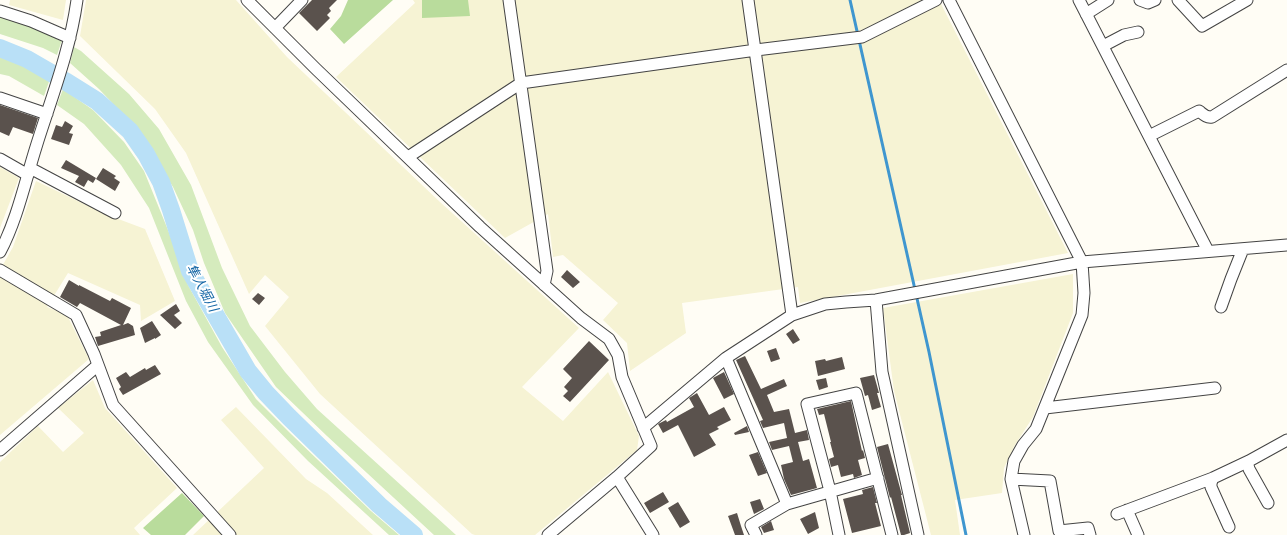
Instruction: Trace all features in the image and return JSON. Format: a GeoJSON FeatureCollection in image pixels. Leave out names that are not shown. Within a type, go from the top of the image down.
{"type":"FeatureCollection","features":[{"type":"Feature","properties":{"kind":"street"},"geometry":{"type":"LineString","coordinates":[[0,252],[49,109],[70,38],[77,0]]}},
{"type":"Feature","properties":{"kind":"street"},"geometry":{"type":"LineString","coordinates":[[247,0],[480,227],[544,286],[581,318],[609,339],[618,355],[622,377],[651,446],[617,477],[548,535]]}},
{"type":"Feature","properties":{"kind":"street"},"geometry":{"type":"LineString","coordinates":[[275,28],[302,0]]}},
{"type":"Feature","properties":{"kind":"street"},"geometry":{"type":"LineString","coordinates":[[509,0],[547,271],[544,286]]}},
{"type":"Feature","properties":{"kind":"street"},"geometry":{"type":"LineString","coordinates":[[748,0],[792,315]]}},
{"type":"Feature","properties":{"kind":"street"},"geometry":{"type":"LineString","coordinates":[[408,157],[521,83],[756,50],[862,37],[936,0]]}},
{"type":"Feature","properties":{"kind":"street"},"geometry":{"type":"LineString","coordinates":[[949,0],[1082,262],[1084,293],[1082,315],[1036,429],[1023,445],[1014,461],[1011,479],[1024,535]]}},
{"type":"Feature","properties":{"kind":"street"},"geometry":{"type":"LineString","coordinates":[[1079,0],[1208,251]]}},
{"type":"Feature","properties":{"kind":"street"},"geometry":{"type":"LineString","coordinates":[[1086,14],[1108,0]]}},
{"type":"Feature","properties":{"kind":"street"},"geometry":{"type":"LineString","coordinates":[[1140,0],[1148,3],[1155,0]]}},
{"type":"Feature","properties":{"kind":"street"},"geometry":{"type":"LineString","coordinates":[[1178,0],[1202,26],[1247,0]]}},
{"type":"Feature","properties":{"kind":"street"},"geometry":{"type":"LineString","coordinates":[[0,11],[31,20],[70,38]]}},
{"type":"Feature","properties":{"kind":"street"},"geometry":{"type":"LineString","coordinates":[[1103,46],[1124,35],[1138,32]]}},
{"type":"Feature","properties":{"kind":"street"},"geometry":{"type":"LineString","coordinates":[[1149,136],[1199,111],[1209,118],[1212,117],[1287,70]]}},
{"type":"Feature","properties":{"kind":"street"},"geometry":{"type":"LineString","coordinates":[[0,98],[49,109]]}},
{"type":"Feature","properties":{"kind":"street"},"geometry":{"type":"LineString","coordinates":[[0,159],[29,171],[115,213]]}},
{"type":"Feature","properties":{"kind":"street"},"geometry":{"type":"LineString","coordinates":[[643,428],[726,358],[792,315],[826,304],[876,300],[1082,262],[1287,245]]}},
{"type":"Feature","properties":{"kind":"street"},"geometry":{"type":"LineString","coordinates":[[1221,307],[1244,249]]}},
{"type":"Feature","properties":{"kind":"street"},"geometry":{"type":"LineString","coordinates":[[0,270],[76,315],[94,354],[113,405],[230,535]]}},
{"type":"Feature","properties":{"kind":"street"},"geometry":{"type":"LineString","coordinates":[[876,300],[882,372],[918,535]]}},
{"type":"Feature","properties":{"kind":"street"},"geometry":{"type":"LineString","coordinates":[[726,358],[787,504]]}},
{"type":"Feature","properties":{"kind":"street"},"geometry":{"type":"LineString","coordinates":[[0,450],[98,365]]}},
{"type":"Feature","properties":{"kind":"street"},"geometry":{"type":"LineString","coordinates":[[1045,408],[1215,388]]}},
{"type":"Feature","properties":{"kind":"street"},"geometry":{"type":"LineString","coordinates":[[839,535],[830,491],[806,404],[856,393],[892,535]]}},
{"type":"Feature","properties":{"kind":"street"},"geometry":{"type":"LineString","coordinates":[[1286,452],[1287,440]]}},
{"type":"Feature","properties":{"kind":"street"},"geometry":{"type":"LineString","coordinates":[[1116,514],[1214,478],[1249,462],[1287,440]]}},
{"type":"Feature","properties":{"kind":"street"},"geometry":{"type":"LineString","coordinates":[[1249,462],[1249,469],[1268,503]]}},
{"type":"Feature","properties":{"kind":"street"},"geometry":{"type":"LineString","coordinates":[[617,477],[653,535]]}},
{"type":"Feature","properties":{"kind":"street"},"geometry":{"type":"LineString","coordinates":[[756,535],[751,525],[787,504],[878,478]]}},
{"type":"Feature","properties":{"kind":"street"},"geometry":{"type":"LineString","coordinates":[[1214,478],[1211,483],[1211,487],[1229,527]]}},
{"type":"Feature","properties":{"kind":"street"},"geometry":{"type":"LineString","coordinates":[[1011,479],[1050,481],[1059,531],[1088,528],[1090,535]]}},
{"type":"Feature","properties":{"kind":"street"},"geometry":{"type":"LineString","coordinates":[[1127,510],[1138,535]]}},
{"type":"Feature","properties":{"kind":"shaded area"},"geometry":{"type":"Polygon","coordinates":[[[10,0],[66,0],[63,20],[9,5],[10,0]]]}},
{"type":"Feature","properties":{"kind":"shaded area"},"geometry":{"type":"Polygon","coordinates":[[[86,0],[236,0],[287,57],[440,202],[579,328],[522,387],[563,421],[608,372],[639,436],[637,450],[535,535],[472,534],[320,394],[265,326],[289,297],[265,275],[249,294],[186,153],[155,109],[80,36],[86,0]]]}},
{"type":"Feature","properties":{"kind":"shaded area"},"geometry":{"type":"Polygon","coordinates":[[[413,0],[939,0],[1068,253],[800,303],[798,287],[682,303],[686,333],[630,371],[627,343],[603,320],[618,303],[563,255],[553,257],[548,214],[505,238],[336,77],[415,3],[413,0]]]}},
{"type":"Feature","properties":{"kind":"shaded area"},"geometry":{"type":"Polygon","coordinates":[[[0,167],[19,178],[0,228],[0,167]]]}},
{"type":"Feature","properties":{"kind":"shaded area"},"geometry":{"type":"Polygon","coordinates":[[[36,181],[105,214],[145,229],[175,301],[141,321],[140,305],[68,273],[47,307],[67,315],[89,359],[0,435],[0,270],[13,247],[36,181]]]}},
{"type":"Feature","properties":{"kind":"shaded area"},"geometry":{"type":"Polygon","coordinates":[[[1073,274],[1073,313],[1033,417],[1015,445],[1004,468],[1002,493],[955,500],[960,535],[931,535],[894,391],[883,308],[1073,274]]]}},
{"type":"Feature","properties":{"kind":"shaded area"},"geometry":{"type":"Polygon","coordinates":[[[93,380],[105,408],[177,488],[134,528],[140,535],[0,535],[0,462],[38,426],[63,452],[84,433],[58,408],[93,380]]]}},
{"type":"Feature","properties":{"kind":"shaded area"},"geometry":{"type":"Polygon","coordinates":[[[236,407],[306,479],[327,493],[373,535],[193,535],[264,468],[221,420],[236,407]]]}},
{"type":"Feature","properties":{"kind":"green space"},"geometry":{"type":"Polygon","coordinates":[[[348,0],[393,0],[344,44],[330,29],[341,16],[348,0]]]}},
{"type":"Feature","properties":{"kind":"green space"},"geometry":{"type":"Polygon","coordinates":[[[422,0],[468,0],[470,16],[422,18],[422,0]]]}},
{"type":"Feature","properties":{"kind":"green space"},"geometry":{"type":"Polygon","coordinates":[[[0,15],[62,40],[57,55],[43,48],[0,34],[0,15]]]}},
{"type":"Feature","properties":{"kind":"green space"},"geometry":{"type":"Polygon","coordinates":[[[74,47],[81,51],[129,94],[159,129],[191,185],[222,268],[250,326],[285,372],[317,409],[456,535],[434,535],[276,387],[225,313],[204,263],[193,230],[173,187],[135,127],[99,89],[70,63],[74,47]]]}},
{"type":"Feature","properties":{"kind":"green space"},"geometry":{"type":"Polygon","coordinates":[[[0,54],[9,57],[50,79],[44,96],[9,76],[0,74],[0,54]]]}},
{"type":"Feature","properties":{"kind":"green space"},"geometry":{"type":"Polygon","coordinates":[[[63,89],[93,110],[124,142],[144,171],[188,285],[222,347],[256,399],[371,511],[399,535],[389,535],[308,461],[253,405],[208,342],[186,301],[149,208],[121,165],[84,124],[57,105],[63,89]]]}},
{"type":"Feature","properties":{"kind":"green space"},"geometry":{"type":"Polygon","coordinates":[[[182,493],[204,516],[185,535],[151,535],[143,528],[182,493]]]}},
{"type":"Feature","properties":{"kind":"building"},"geometry":{"type":"Polygon","coordinates":[[[312,0],[337,0],[329,8],[331,11],[327,15],[330,18],[317,31],[299,13],[312,0]]]}},
{"type":"Feature","properties":{"kind":"building"},"geometry":{"type":"Polygon","coordinates":[[[0,105],[38,118],[33,134],[13,127],[9,136],[0,132],[0,105]]]}},
{"type":"Feature","properties":{"kind":"building"},"geometry":{"type":"Polygon","coordinates":[[[65,121],[73,126],[69,133],[73,134],[69,145],[51,139],[56,125],[62,127],[65,121]]]}},
{"type":"Feature","properties":{"kind":"building"},"geometry":{"type":"Polygon","coordinates":[[[66,160],[96,178],[93,183],[88,180],[84,187],[75,182],[79,176],[61,168],[66,160]]]}},
{"type":"Feature","properties":{"kind":"building"},"geometry":{"type":"Polygon","coordinates":[[[103,168],[116,176],[114,178],[120,182],[115,191],[96,179],[103,168]]]}},
{"type":"Feature","properties":{"kind":"building"},"geometry":{"type":"Polygon","coordinates":[[[567,270],[580,282],[573,288],[561,277],[567,270]]]}},
{"type":"Feature","properties":{"kind":"building"},"geometry":{"type":"Polygon","coordinates":[[[69,280],[110,301],[112,298],[131,308],[123,325],[128,323],[133,326],[135,335],[98,346],[95,337],[101,336],[100,332],[121,325],[80,303],[77,307],[60,297],[69,280]]]}},
{"type":"Feature","properties":{"kind":"building"},"geometry":{"type":"Polygon","coordinates":[[[258,293],[265,298],[259,305],[252,299],[258,293]]]}},
{"type":"Feature","properties":{"kind":"building"},"geometry":{"type":"Polygon","coordinates":[[[176,304],[180,311],[174,315],[182,323],[175,329],[160,315],[176,304]]]}},
{"type":"Feature","properties":{"kind":"building"},"geometry":{"type":"Polygon","coordinates":[[[152,321],[161,335],[145,343],[140,328],[152,321]]]}},
{"type":"Feature","properties":{"kind":"building"},"geometry":{"type":"Polygon","coordinates":[[[793,329],[800,340],[793,344],[786,334],[793,329]]]}},
{"type":"Feature","properties":{"kind":"building"},"geometry":{"type":"Polygon","coordinates":[[[589,341],[609,360],[570,402],[563,396],[568,391],[564,387],[572,378],[563,369],[589,341]]]}},
{"type":"Feature","properties":{"kind":"building"},"geometry":{"type":"Polygon","coordinates":[[[776,348],[780,359],[771,362],[767,351],[776,348]]]}},
{"type":"Feature","properties":{"kind":"building"},"geometry":{"type":"Polygon","coordinates":[[[745,356],[761,389],[784,379],[787,386],[767,395],[774,412],[789,409],[795,433],[807,430],[809,440],[798,442],[803,461],[809,459],[817,488],[791,495],[784,479],[781,465],[793,462],[789,446],[772,450],[769,442],[787,438],[784,423],[763,428],[760,421],[763,420],[736,360],[745,356]]]}},
{"type":"Feature","properties":{"kind":"building"},"geometry":{"type":"Polygon","coordinates":[[[842,357],[845,369],[818,376],[815,361],[825,359],[826,361],[842,357]]]}},
{"type":"Feature","properties":{"kind":"building"},"geometry":{"type":"Polygon","coordinates":[[[155,365],[161,374],[123,395],[119,389],[121,387],[116,378],[126,372],[130,377],[145,368],[146,370],[155,365]]]}},
{"type":"Feature","properties":{"kind":"building"},"geometry":{"type":"Polygon","coordinates":[[[724,372],[734,394],[724,399],[713,378],[724,372]]]}},
{"type":"Feature","properties":{"kind":"building"},"geometry":{"type":"Polygon","coordinates":[[[874,375],[881,407],[872,410],[868,395],[865,396],[860,378],[874,375]]]}},
{"type":"Feature","properties":{"kind":"building"},"geometry":{"type":"Polygon","coordinates":[[[826,378],[828,387],[819,390],[816,380],[826,378]]]}},
{"type":"Feature","properties":{"kind":"building"},"geometry":{"type":"Polygon","coordinates":[[[697,393],[709,415],[724,407],[731,420],[717,427],[719,429],[709,434],[716,445],[694,457],[678,425],[663,433],[658,424],[666,420],[667,422],[694,407],[689,398],[697,393]]]}},
{"type":"Feature","properties":{"kind":"building"},"geometry":{"type":"Polygon","coordinates":[[[851,401],[862,451],[863,450],[865,458],[858,460],[862,475],[854,478],[853,474],[841,477],[838,465],[831,467],[829,459],[834,457],[831,442],[824,414],[819,415],[817,409],[851,401]]]}},
{"type":"Feature","properties":{"kind":"building"},"geometry":{"type":"Polygon","coordinates":[[[747,426],[749,432],[735,435],[734,433],[747,426]]]}},
{"type":"Feature","properties":{"kind":"building"},"geometry":{"type":"Polygon","coordinates":[[[888,444],[902,495],[910,533],[904,535],[901,535],[877,447],[888,444]]]}},
{"type":"Feature","properties":{"kind":"building"},"geometry":{"type":"Polygon","coordinates":[[[758,452],[767,473],[758,476],[749,455],[758,452]]]}},
{"type":"Feature","properties":{"kind":"building"},"geometry":{"type":"Polygon","coordinates":[[[873,487],[877,503],[875,503],[881,526],[852,533],[843,499],[863,494],[862,490],[873,487]]]}},
{"type":"Feature","properties":{"kind":"building"},"geometry":{"type":"Polygon","coordinates":[[[663,492],[669,502],[650,513],[644,503],[663,492]]]}},
{"type":"Feature","properties":{"kind":"building"},"geometry":{"type":"Polygon","coordinates":[[[760,499],[764,509],[754,514],[750,502],[760,499]]]}},
{"type":"Feature","properties":{"kind":"building"},"geometry":{"type":"Polygon","coordinates":[[[678,502],[690,522],[680,528],[668,508],[678,502]]]}},
{"type":"Feature","properties":{"kind":"building"},"geometry":{"type":"Polygon","coordinates":[[[815,512],[819,528],[808,534],[800,519],[815,512]]]}},
{"type":"Feature","properties":{"kind":"building"},"geometry":{"type":"Polygon","coordinates":[[[737,513],[744,535],[735,535],[728,516],[737,513]]]}},
{"type":"Feature","properties":{"kind":"building"},"geometry":{"type":"Polygon","coordinates":[[[771,521],[774,530],[764,533],[761,527],[771,521]]]}},
{"type":"Feature","properties":{"kind":"waterway"},"geometry":{"type":"LineString","coordinates":[[850,0],[929,352],[966,535]]}},
{"type":"Feature","properties":{"kind":"waterway","name":"隼人堀川"},"geometry":{"type":"LineString","coordinates":[[0,48],[27,59],[97,101],[130,131],[146,154],[161,182],[190,271],[248,371],[266,393],[289,417],[379,505],[414,535]]}}]}
